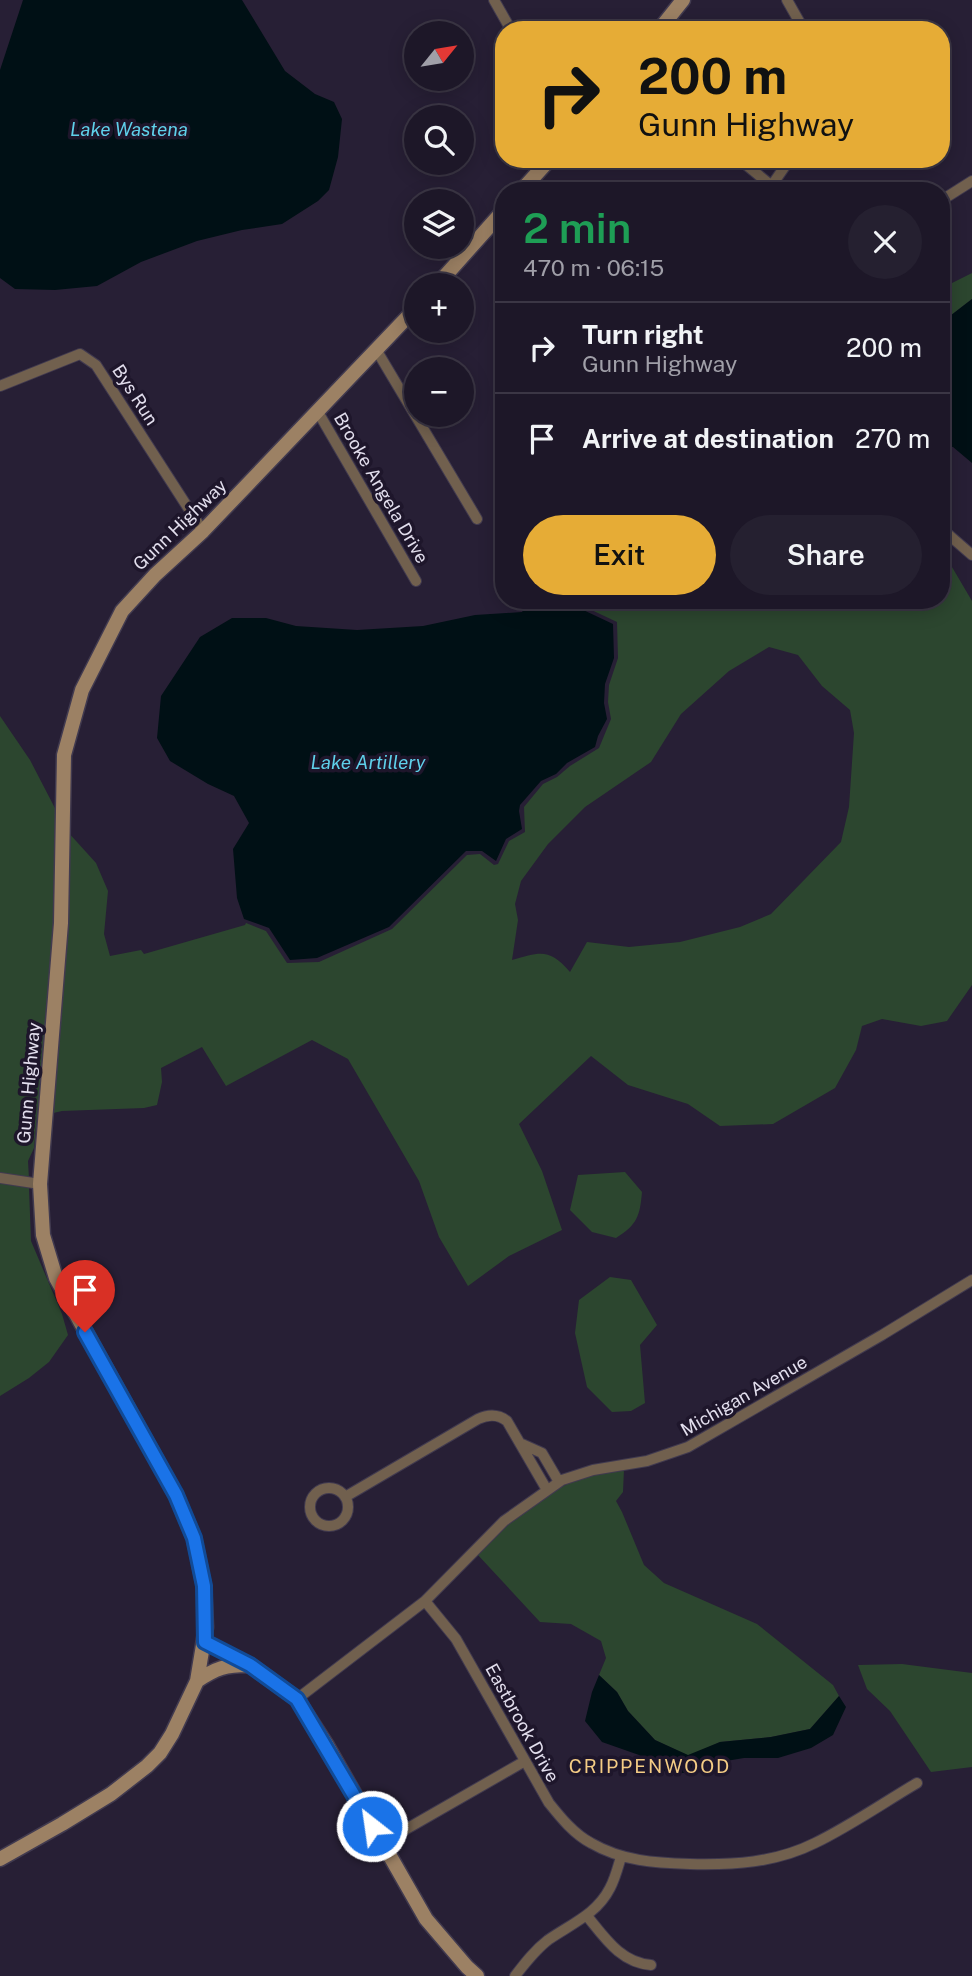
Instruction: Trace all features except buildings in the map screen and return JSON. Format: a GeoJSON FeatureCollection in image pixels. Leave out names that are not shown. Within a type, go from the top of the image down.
{"type":"FeatureCollection","features":[{"type":"Feature","properties":{"kind":"main road"},"geometry":{"type":"LineString","coordinates":[[666,21],[683,0]]}},
{"type":"Feature","properties":{"kind":"main road"},"geometry":{"type":"LineString","coordinates":[[529,182],[542,168]]}},
{"type":"Feature","properties":{"kind":"main road"},"geometry":{"type":"LineString","coordinates":[[448,273],[495,220]]}},
{"type":"Feature","properties":{"kind":"main road","name":"Gunn Highway"},"geometry":{"type":"LineString","coordinates":[[0,1859],[102,1800],[160,1753],[197,1681],[205,1642],[204,1586],[194,1538],[176,1495],[56,1278],[43,1236],[40,1184],[61,923],[64,755],[82,690],[122,611],[155,575],[203,531],[404,321]]}},
{"type":"Feature","properties":{"kind":"main road"},"geometry":{"type":"LineString","coordinates":[[205,1642],[250,1665],[297,1699],[326,1744],[426,1919],[477,1976]]}},
{"type":"Feature","properties":{"kind":"main road"},"geometry":{"type":"LineString","coordinates":[[197,1681],[212,1670],[229,1665],[250,1665]]}},
{"type":"Feature","properties":{"kind":"street"},"geometry":{"type":"LineString","coordinates":[[495,0],[506,21]]}},
{"type":"Feature","properties":{"kind":"street"},"geometry":{"type":"LineString","coordinates":[[787,0],[799,21]]}},
{"type":"Feature","properties":{"kind":"street"},"geometry":{"type":"LineString","coordinates":[[750,168],[768,182]]}},
{"type":"Feature","properties":{"kind":"street"},"geometry":{"type":"LineString","coordinates":[[950,195],[972,181]]}},
{"type":"Feature","properties":{"kind":"street"},"geometry":{"type":"LineString","coordinates":[[377,351],[477,519]]}},
{"type":"Feature","properties":{"kind":"street","name":"Bys Run"},"geometry":{"type":"LineString","coordinates":[[0,386],[80,354],[96,365],[203,531]]}},
{"type":"Feature","properties":{"kind":"street","name":"Brooke Angela Drive"},"geometry":{"type":"LineString","coordinates":[[318,412],[416,581]]}},
{"type":"Feature","properties":{"kind":"street"},"geometry":{"type":"LineString","coordinates":[[950,536],[972,555]]}},
{"type":"Feature","properties":{"kind":"street"},"geometry":{"type":"LineString","coordinates":[[0,1178],[40,1184]]}},
{"type":"Feature","properties":{"kind":"street","name":"Michigan Avenue"},"geometry":{"type":"LineString","coordinates":[[297,1699],[425,1601],[504,1521],[559,1482],[593,1470],[648,1461],[688,1447],[972,1280]]}},
{"type":"Feature","properties":{"kind":"street"},"geometry":{"type":"LineString","coordinates":[[345,1497],[486,1416],[498,1416],[507,1421],[547,1490]]}},
{"type":"Feature","properties":{"kind":"street"},"geometry":{"type":"LineString","coordinates":[[522,1443],[542,1453],[559,1482]]}},
{"type":"Feature","properties":{"kind":"street","name":"Eastbrook Drive"},"geometry":{"type":"LineString","coordinates":[[425,1601],[456,1639],[549,1803],[567,1825],[590,1843],[621,1857],[654,1863],[720,1864],[775,1858],[814,1844],[917,1783]]}},
{"type":"Feature","properties":{"kind":"street"},"geometry":{"type":"LineString","coordinates":[[382,1843],[525,1761]]}},
{"type":"Feature","properties":{"kind":"street"},"geometry":{"type":"LineString","coordinates":[[515,1976],[533,1953],[587,1916],[600,1903],[611,1887],[621,1857]]}},
{"type":"Feature","properties":{"kind":"street"},"geometry":{"type":"LineString","coordinates":[[587,1916],[610,1944],[626,1958],[639,1964],[651,1965]]}},
{"type":"Feature","properties":{"kind":"green space"},"geometry":{"type":"Polygon","coordinates":[[[972,273],[972,299],[950,316],[950,284],[972,273]]]}},
{"type":"Feature","properties":{"kind":"green space"},"geometry":{"type":"Polygon","coordinates":[[[950,564],[972,601],[972,985],[947,1021],[921,1026],[882,1019],[862,1026],[856,1050],[835,1088],[773,1124],[720,1126],[688,1104],[628,1085],[591,1056],[519,1124],[542,1171],[562,1230],[509,1256],[468,1286],[439,1237],[419,1181],[348,1059],[312,1040],[226,1086],[202,1047],[161,1068],[162,1082],[157,1105],[49,1114],[67,831],[96,863],[108,891],[104,934],[110,956],[141,950],[144,954],[246,923],[266,931],[287,963],[319,962],[392,929],[467,855],[480,854],[494,865],[498,864],[509,841],[525,832],[524,807],[543,784],[599,748],[611,719],[609,685],[618,658],[617,622],[589,609],[950,609],[950,564]],[[769,647],[729,671],[681,714],[651,762],[585,807],[548,844],[521,881],[515,904],[518,920],[512,960],[544,954],[556,959],[570,972],[587,942],[629,947],[680,942],[740,927],[771,914],[841,842],[849,807],[854,733],[850,710],[822,686],[798,655],[769,647]]]}},
{"type":"Feature","properties":{"kind":"green space"},"geometry":{"type":"Polygon","coordinates":[[[0,716],[30,760],[58,814],[56,924],[34,1148],[28,1161],[29,1179],[0,1174],[0,716]]]}},
{"type":"Feature","properties":{"kind":"green space"},"geometry":{"type":"Polygon","coordinates":[[[625,1172],[642,1192],[636,1219],[629,1229],[616,1238],[592,1232],[570,1210],[578,1175],[625,1172]]]}},
{"type":"Feature","properties":{"kind":"green space"},"geometry":{"type":"Polygon","coordinates":[[[0,1183],[29,1188],[31,1241],[62,1314],[68,1335],[49,1362],[0,1396],[0,1183]]]}},
{"type":"Feature","properties":{"kind":"green space"},"geometry":{"type":"Polygon","coordinates":[[[610,1277],[631,1280],[657,1325],[640,1345],[645,1403],[631,1411],[612,1412],[587,1387],[575,1333],[579,1300],[610,1277]]]}},
{"type":"Feature","properties":{"kind":"green space"},"geometry":{"type":"Polygon","coordinates":[[[624,1469],[623,1492],[616,1501],[644,1565],[664,1583],[757,1624],[833,1685],[839,1696],[810,1729],[771,1737],[720,1742],[689,1756],[655,1740],[628,1711],[617,1692],[599,1675],[606,1658],[601,1641],[571,1624],[540,1622],[477,1554],[513,1521],[552,1492],[581,1478],[624,1469]]]}},
{"type":"Feature","properties":{"kind":"green space"},"geometry":{"type":"Polygon","coordinates":[[[902,1664],[972,1673],[972,1767],[931,1772],[890,1711],[867,1689],[858,1665],[902,1664]]]}},
{"type":"Feature","properties":{"kind":"water","name":"Lake Wastena"},"geometry":{"type":"Polygon","coordinates":[[[23,0],[242,0],[285,71],[315,94],[334,102],[342,119],[338,157],[329,190],[318,201],[282,224],[197,241],[141,262],[97,286],[55,290],[15,289],[0,278],[0,70],[23,0]]]}},
{"type":"Feature","properties":{"kind":"water"},"geometry":{"type":"Polygon","coordinates":[[[972,299],[972,463],[950,446],[950,316],[972,299]]]}},
{"type":"Feature","properties":{"kind":"water","name":"Lake Artillery"},"geometry":{"type":"Polygon","coordinates":[[[524,609],[581,609],[613,624],[614,658],[605,684],[607,719],[595,747],[541,781],[520,805],[522,829],[506,839],[496,861],[482,851],[466,851],[389,927],[317,958],[290,960],[269,928],[244,919],[237,898],[233,849],[249,823],[234,796],[170,761],[157,738],[161,696],[200,637],[232,618],[266,618],[296,626],[357,630],[423,626],[475,615],[522,612],[524,609]]]}},
{"type":"Feature","properties":{"kind":"water"},"geometry":{"type":"Polygon","coordinates":[[[599,1675],[617,1692],[628,1711],[655,1740],[688,1755],[720,1742],[771,1737],[810,1729],[839,1696],[846,1707],[833,1735],[811,1748],[778,1758],[744,1758],[708,1764],[684,1773],[663,1771],[639,1755],[602,1742],[585,1721],[599,1675]]]}},
{"type":"Feature","properties":{"kind":"district","name":"CRIPPENWOOD"},"geometry":{"type":"Point","coordinates":[650,1766]}},
{"type":"Feature","properties":{"kind":"route"},"geometry":{"type":"LineString","coordinates":[[85,1332],[176,1495],[194,1538],[204,1586],[205,1642],[250,1665],[297,1699],[372,1826]]}}]}
